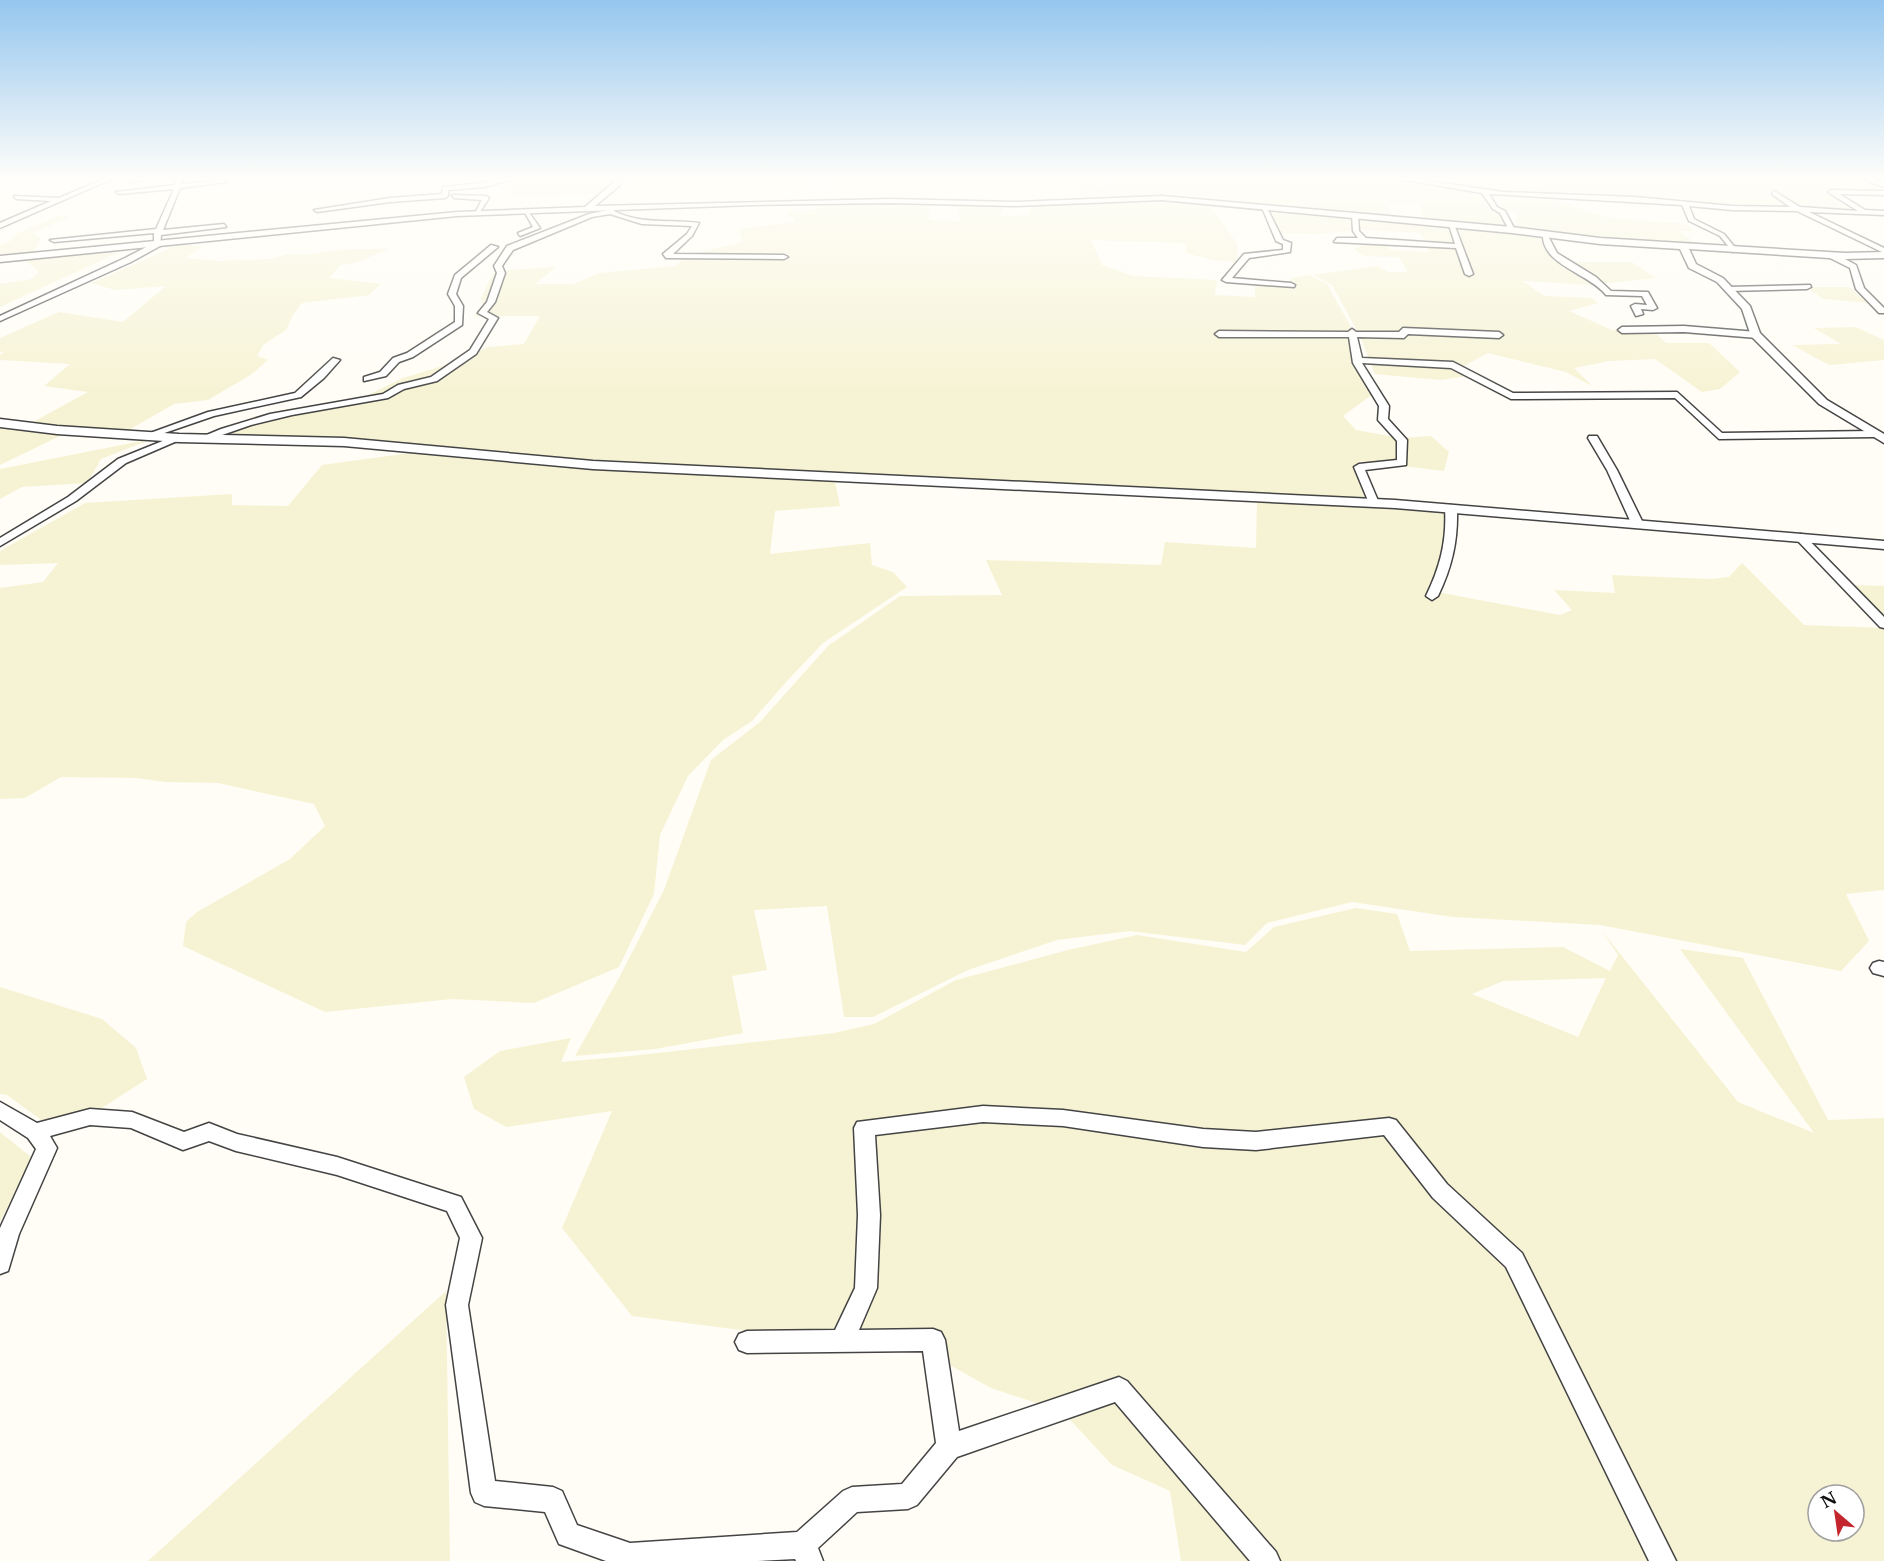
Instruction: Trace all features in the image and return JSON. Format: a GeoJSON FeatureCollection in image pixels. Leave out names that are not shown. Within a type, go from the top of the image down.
{"type":"FeatureCollection","features":[{"type":"Feature","properties":{"kind":"street"},"geometry":{"type":"LineString","coordinates":[[0,259],[85,251]]}},
{"type":"Feature","properties":{"kind":"street"},"geometry":{"type":"LineString","coordinates":[[0,319],[143,251]]}},
{"type":"Feature","properties":{"kind":"street"},"geometry":{"type":"LineString","coordinates":[[367,380],[383,374],[396,360],[410,355],[459,323],[459,306],[452,294],[458,277],[489,251]]}},
{"type":"Feature","properties":{"kind":"street"},"geometry":{"type":"LineString","coordinates":[[202,439],[237,425],[278,414],[386,396],[401,387],[434,379],[473,352],[494,318],[482,313],[491,302],[501,273],[498,266],[508,251]]}},
{"type":"Feature","properties":{"kind":"street"},"geometry":{"type":"LineString","coordinates":[[672,251],[666,256],[784,257]]}},
{"type":"Feature","properties":{"kind":"street"},"geometry":{"type":"LineString","coordinates":[[1286,251],[1247,256],[1226,280],[1291,285]]}},
{"type":"Feature","properties":{"kind":"street"},"geometry":{"type":"LineString","coordinates":[[1462,251],[1469,274]]}},
{"type":"Feature","properties":{"kind":"street"},"geometry":{"type":"LineString","coordinates":[[1553,251],[1567,266],[1605,285],[1609,293],[1645,294],[1653,308],[1635,306],[1640,314]]}},
{"type":"Feature","properties":{"kind":"street"},"geometry":{"type":"LineString","coordinates":[[1686,251],[1692,266],[1720,280],[1747,308],[1755,334],[1823,402],[1884,439]]}},
{"type":"Feature","properties":{"kind":"street"},"geometry":{"type":"LineString","coordinates":[[1750,251],[1884,255]]}},
{"type":"Feature","properties":{"kind":"street"},"geometry":{"type":"LineString","coordinates":[[1831,255],[1853,267],[1860,289],[1882,311]]}},
{"type":"Feature","properties":{"kind":"street"},"geometry":{"type":"LineString","coordinates":[[1728,289],[1807,287]]}},
{"type":"Feature","properties":{"kind":"street"},"geometry":{"type":"LineString","coordinates":[[1622,330],[1684,329],[1757,335]]}},
{"type":"Feature","properties":{"kind":"street"},"geometry":{"type":"LineString","coordinates":[[1219,334],[1404,335],[1403,331],[1499,335]]}},
{"type":"Feature","properties":{"kind":"street"},"geometry":{"type":"LineString","coordinates":[[1352,334],[1357,363],[1384,406],[1383,420],[1402,440],[1402,463],[1359,467],[1374,502]]}},
{"type":"Feature","properties":{"kind":"street"},"geometry":{"type":"LineString","coordinates":[[147,436],[212,414],[297,395],[321,376],[336,360]]}},
{"type":"Feature","properties":{"kind":"street"},"geometry":{"type":"LineString","coordinates":[[1358,360],[1453,365],[1512,396],[1677,395],[1719,436],[1873,434]]}},
{"type":"Feature","properties":{"kind":"street"},"geometry":{"type":"LineString","coordinates":[[0,423],[57,430],[179,438],[218,437],[344,442],[629,466],[1374,502],[1884,545]]}},
{"type":"Feature","properties":{"kind":"street"},"geometry":{"type":"LineString","coordinates":[[0,543],[72,499],[122,461],[179,438]]}},
{"type":"Feature","properties":{"kind":"street"},"geometry":{"type":"LineString","coordinates":[[1593,438],[1612,470],[1638,525]]}},
{"type":"Feature","properties":{"kind":"street"},"geometry":{"type":"LineString","coordinates":[[1432,596],[1447,565],[1453,531],[1451,508]]}},
{"type":"Feature","properties":{"kind":"street"},"geometry":{"type":"LineString","coordinates":[[1800,537],[1884,624]]}},
{"type":"Feature","properties":{"kind":"street"},"geometry":{"type":"LineString","coordinates":[[0,1110],[35,1132],[47,1148],[8,1234],[0,1264]]}},
{"type":"Feature","properties":{"kind":"street"},"geometry":{"type":"LineString","coordinates":[[842,1341],[866,1288],[869,1215],[864,1128],[983,1114],[1063,1118],[1203,1138],[1256,1141],[1389,1126],[1440,1191],[1514,1260],[1663,1561]]}},
{"type":"Feature","properties":{"kind":"street"},"geometry":{"type":"LineString","coordinates":[[35,1132],[90,1117],[132,1120],[183,1141],[209,1132],[236,1142],[337,1166],[454,1204],[471,1238],[458,1305],[484,1493],[553,1500],[568,1535],[630,1556],[806,1553],[852,1500],[908,1496],[949,1447],[1119,1389],[1268,1561]]}},
{"type":"Feature","properties":{"kind":"street"},"geometry":{"type":"LineString","coordinates":[[747,1342],[933,1340],[949,1447]]}},
{"type":"Feature","properties":{"kind":"shaded area"},"geometry":{"type":"Polygon","coordinates":[[[0,251],[35,251],[33,254],[0,258],[0,251]]]}},
{"type":"Feature","properties":{"kind":"shaded area"},"geometry":{"type":"Polygon","coordinates":[[[122,251],[0,307],[0,284],[32,279],[39,272],[24,259],[122,251]]]}},
{"type":"Feature","properties":{"kind":"shaded area"},"geometry":{"type":"Polygon","coordinates":[[[164,251],[196,251],[185,258],[221,261],[271,259],[287,254],[335,251],[385,251],[355,263],[340,265],[329,278],[381,284],[369,295],[302,303],[286,330],[263,345],[257,356],[268,360],[252,374],[208,400],[174,404],[127,431],[63,427],[33,422],[88,392],[44,386],[70,364],[0,360],[0,355],[4,352],[0,352],[0,338],[59,312],[123,322],[166,286],[115,290],[91,283],[164,251]]]}},
{"type":"Feature","properties":{"kind":"shaded area"},"geometry":{"type":"Polygon","coordinates":[[[706,251],[1096,251],[1102,265],[1133,276],[1217,280],[1215,295],[1255,297],[1255,283],[1288,284],[1291,278],[1309,275],[1327,284],[1356,336],[1362,377],[1373,394],[1343,416],[1356,430],[1400,438],[1431,436],[1449,452],[1444,471],[1359,461],[1369,499],[581,460],[347,439],[209,435],[251,418],[288,409],[362,398],[403,378],[452,363],[488,347],[524,344],[540,316],[474,316],[483,304],[481,298],[494,271],[556,267],[535,284],[574,284],[599,273],[676,266],[685,256],[706,251]]]}},
{"type":"Feature","properties":{"kind":"shaded area"},"geometry":{"type":"Polygon","coordinates":[[[1186,251],[1237,251],[1237,262],[1214,260],[1186,253],[1186,251]]]}},
{"type":"Feature","properties":{"kind":"shaded area"},"geometry":{"type":"Polygon","coordinates":[[[1357,251],[1548,251],[1554,262],[1632,262],[1656,278],[1590,285],[1522,281],[1545,296],[1592,298],[1598,303],[1569,311],[1612,330],[1650,328],[1666,343],[1709,343],[1740,372],[1720,389],[1702,392],[1655,359],[1609,361],[1574,368],[1592,386],[1566,372],[1488,353],[1460,368],[1468,376],[1441,380],[1375,374],[1360,336],[1332,285],[1313,275],[1378,266],[1388,272],[1408,272],[1399,257],[1364,256],[1357,251]]]}},
{"type":"Feature","properties":{"kind":"shaded area"},"geometry":{"type":"Polygon","coordinates":[[[1805,287],[1849,287],[1868,303],[1824,299],[1805,287]]]}},
{"type":"Feature","properties":{"kind":"shaded area"},"geometry":{"type":"Polygon","coordinates":[[[1856,327],[1884,340],[1884,360],[1829,365],[1792,345],[1841,344],[1814,328],[1856,327]]]}},
{"type":"Feature","properties":{"kind":"shaded area"},"geometry":{"type":"Polygon","coordinates":[[[0,428],[42,433],[62,435],[0,465],[0,428]]]}},
{"type":"Feature","properties":{"kind":"shaded area"},"geometry":{"type":"Polygon","coordinates":[[[152,439],[101,459],[87,483],[22,487],[0,499],[0,469],[152,439]]]}},
{"type":"Feature","properties":{"kind":"shaded area"},"geometry":{"type":"Polygon","coordinates":[[[410,453],[590,469],[834,477],[840,506],[775,511],[770,554],[870,543],[872,565],[893,572],[907,587],[823,643],[752,721],[723,740],[688,776],[660,835],[654,894],[619,967],[534,1003],[452,999],[325,1012],[183,946],[186,922],[197,912],[290,859],[325,826],[314,804],[218,783],[165,782],[137,778],[61,777],[25,798],[0,799],[0,588],[43,582],[58,563],[0,565],[0,551],[85,503],[232,494],[232,505],[288,506],[322,465],[410,453]]]}},
{"type":"Feature","properties":{"kind":"shaded area"},"geometry":{"type":"Polygon","coordinates":[[[1257,501],[1395,507],[1454,513],[1437,592],[1560,615],[1572,610],[1554,590],[1615,593],[1612,575],[1711,579],[1729,577],[1742,563],[1804,625],[1884,628],[1884,890],[1846,894],[1869,941],[1841,971],[1600,925],[1453,917],[1352,902],[1267,923],[1245,945],[1130,931],[1057,940],[968,970],[873,1017],[844,1017],[827,906],[754,910],[767,970],[732,976],[743,1033],[655,1049],[575,1056],[620,976],[664,890],[711,760],[760,722],[828,646],[900,596],[1002,595],[986,560],[1161,565],[1165,542],[1256,548],[1257,501]]]}},
{"type":"Feature","properties":{"kind":"shaded area"},"geometry":{"type":"Polygon","coordinates":[[[1853,585],[1884,586],[1884,625],[1853,585]]]}},
{"type":"Feature","properties":{"kind":"shaded area"},"geometry":{"type":"Polygon","coordinates":[[[1356,908],[1397,914],[1410,951],[1563,947],[1610,971],[1618,955],[1602,931],[1738,1102],[1814,1133],[1680,949],[1743,958],[1828,1120],[1884,1118],[1884,1561],[1181,1561],[1170,1491],[1112,1465],[1063,1412],[991,1388],[939,1359],[941,1345],[856,1345],[632,1316],[562,1228],[612,1111],[506,1127],[474,1109],[464,1077],[500,1051],[571,1038],[561,1062],[834,1033],[874,1024],[956,980],[1068,950],[1137,935],[1246,952],[1274,927],[1356,908]],[[1606,978],[1503,981],[1472,994],[1578,1037],[1606,978]]]}},
{"type":"Feature","properties":{"kind":"shaded area"},"geometry":{"type":"Polygon","coordinates":[[[0,987],[102,1019],[136,1048],[147,1079],[97,1111],[51,1127],[7,1095],[0,1094],[0,987]]]}},
{"type":"Feature","properties":{"kind":"shaded area"},"geometry":{"type":"Polygon","coordinates":[[[0,1132],[32,1158],[0,1222],[0,1132]]]}},
{"type":"Feature","properties":{"kind":"shaded area"},"geometry":{"type":"Polygon","coordinates":[[[446,1291],[450,1561],[148,1561],[446,1291]]]}}]}
